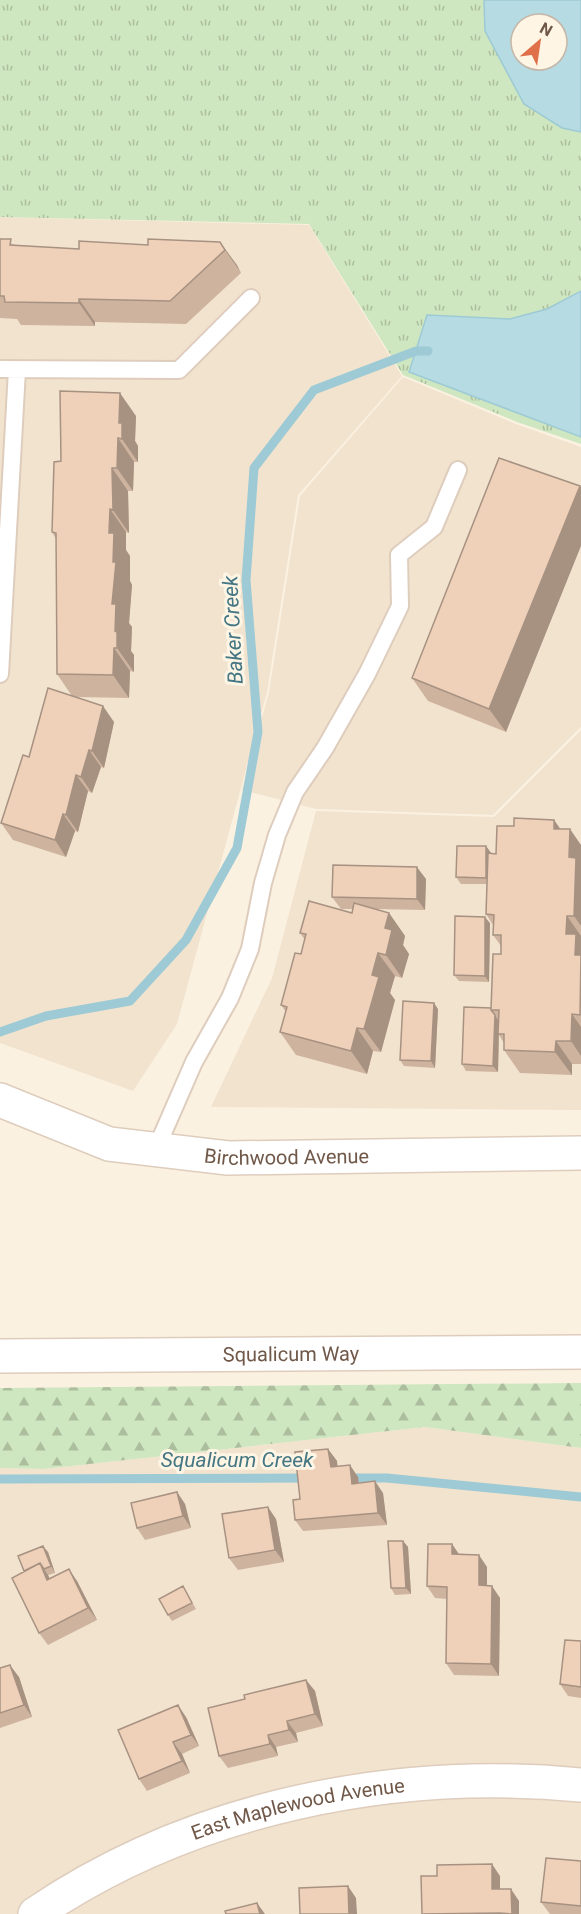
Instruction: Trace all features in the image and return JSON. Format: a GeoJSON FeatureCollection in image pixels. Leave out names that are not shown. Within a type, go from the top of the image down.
{"type":"FeatureCollection","features":[{"type":"Feature","properties":{"kind":"street","name":"Birchwood Avenue"},"geometry":{"type":"LineString","coordinates":[[0,1100],[109,1144],[228,1158],[581,1154]]}},
{"type":"Feature","properties":{"kind":"street","name":"Squalicum Way"},"geometry":{"type":"LineString","coordinates":[[0,1356],[581,1352]]}},
{"type":"Feature","properties":{"kind":"street","name":"East Maplewood Avenue"},"geometry":{"type":"LineString","coordinates":[[35,1914],[136,1856],[215,1826],[301,1801],[384,1787],[471,1781],[581,1785]]}},
{"type":"Feature","properties":{"kind":"lane"},"geometry":{"type":"LineString","coordinates":[[0,369],[179,370],[251,298]]}},
{"type":"Feature","properties":{"kind":"lane"},"geometry":{"type":"LineString","coordinates":[[0,674],[17,370]]}},
{"type":"Feature","properties":{"kind":"lane"},"geometry":{"type":"LineString","coordinates":[[156,1149],[194,1062],[230,998],[250,948],[263,883],[277,835],[295,792],[325,748],[362,683],[400,606],[399,555],[434,527],[458,470]]}},
{"type":"Feature","properties":{"kind":"shaded area"},"geometry":{"type":"Polygon","coordinates":[[[0,217],[309,225],[402,376],[298,495],[267,692],[177,1024],[133,1091],[0,1043],[0,217]]]}},
{"type":"Feature","properties":{"kind":"shaded area"},"geometry":{"type":"Polygon","coordinates":[[[403,377],[516,424],[581,447],[581,727],[493,815],[316,809],[242,790],[269,692],[300,496],[403,377]]]}},
{"type":"Feature","properties":{"kind":"shaded area"},"geometry":{"type":"Polygon","coordinates":[[[581,730],[581,1110],[211,1107],[272,978],[316,811],[494,817],[581,730]]]}},
{"type":"Feature","properties":{"kind":"shaded area"},"geometry":{"type":"Polygon","coordinates":[[[425,1427],[581,1448],[581,1914],[0,1914],[0,1468],[44,1469],[425,1427]]]}},
{"type":"Feature","properties":{"kind":"green space"},"geometry":{"type":"Polygon","coordinates":[[[0,0],[581,0],[581,444],[517,422],[403,375],[309,224],[0,217],[0,0]]]}},
{"type":"Feature","properties":{"kind":"green space"},"geometry":{"type":"Polygon","coordinates":[[[581,1383],[581,1448],[425,1427],[44,1469],[0,1468],[0,1388],[581,1383]]]}},
{"type":"Feature","properties":{"kind":"water"},"geometry":{"type":"Polygon","coordinates":[[[484,0],[581,0],[581,132],[562,128],[524,104],[485,31],[484,0]]]}},
{"type":"Feature","properties":{"kind":"water"},"geometry":{"type":"Polygon","coordinates":[[[581,291],[581,437],[409,372],[427,315],[510,319],[547,309],[581,291]]]}},
{"type":"Feature","properties":{"kind":"building"},"geometry":{"type":"Polygon","coordinates":[[[0,239],[11,239],[10,245],[79,249],[79,241],[148,245],[148,239],[220,242],[225,250],[170,301],[79,299],[79,303],[5,302],[4,296],[0,296],[0,239]]]}},
{"type":"Feature","properties":{"kind":"building"},"geometry":{"type":"Polygon","coordinates":[[[60,391],[120,393],[119,423],[122,423],[122,439],[118,438],[117,468],[112,468],[113,510],[110,509],[109,533],[114,533],[113,562],[116,562],[112,604],[116,604],[117,648],[114,648],[113,675],[57,674],[56,533],[52,532],[54,462],[61,461],[60,391]]]}},
{"type":"Feature","properties":{"kind":"building"},"geometry":{"type":"Polygon","coordinates":[[[499,458],[580,486],[489,709],[412,678],[499,458]]]}},
{"type":"Feature","properties":{"kind":"building"},"geometry":{"type":"Polygon","coordinates":[[[48,688],[103,706],[92,751],[89,750],[81,777],[76,775],[66,815],[63,814],[55,840],[1,823],[23,755],[29,757],[48,688]]]}},
{"type":"Feature","properties":{"kind":"building"},"geometry":{"type":"Polygon","coordinates":[[[514,818],[554,820],[554,829],[570,829],[569,857],[576,858],[574,916],[567,916],[566,934],[576,934],[575,955],[581,955],[580,1015],[572,1014],[571,1041],[556,1041],[555,1052],[504,1050],[504,1034],[498,1034],[499,1010],[491,1010],[493,954],[501,954],[501,935],[493,935],[494,915],[486,914],[488,853],[496,854],[497,826],[514,826],[514,818]]]}},
{"type":"Feature","properties":{"kind":"building"},"geometry":{"type":"Polygon","coordinates":[[[457,846],[486,846],[486,878],[456,877],[457,846]]]}},
{"type":"Feature","properties":{"kind":"building"},"geometry":{"type":"Polygon","coordinates":[[[333,865],[417,867],[417,899],[332,897],[333,865]]]}},
{"type":"Feature","properties":{"kind":"building"},"geometry":{"type":"Polygon","coordinates":[[[309,901],[352,913],[354,903],[389,913],[385,928],[392,930],[386,955],[378,953],[372,975],[379,977],[364,1029],[357,1028],[351,1051],[280,1032],[287,1007],[281,1005],[295,953],[301,954],[306,934],[300,933],[309,901]]]}},
{"type":"Feature","properties":{"kind":"building"},"geometry":{"type":"Polygon","coordinates":[[[455,916],[485,917],[485,976],[454,975],[455,916]]]}},
{"type":"Feature","properties":{"kind":"building"},"geometry":{"type":"Polygon","coordinates":[[[403,1001],[434,1003],[431,1061],[400,1060],[403,1001]]]}},
{"type":"Feature","properties":{"kind":"building"},"geometry":{"type":"Polygon","coordinates":[[[464,1007],[491,1008],[495,1015],[493,1066],[462,1064],[464,1007]]]}},
{"type":"Feature","properties":{"kind":"building"},"geometry":{"type":"Polygon","coordinates":[[[328,1449],[331,1467],[350,1465],[352,1484],[375,1481],[378,1513],[295,1520],[293,1500],[300,1499],[295,1452],[328,1449]]]}},
{"type":"Feature","properties":{"kind":"building"},"geometry":{"type":"Polygon","coordinates":[[[177,1492],[183,1516],[137,1528],[131,1503],[177,1492]]]}},
{"type":"Feature","properties":{"kind":"building"},"geometry":{"type":"Polygon","coordinates":[[[268,1507],[275,1550],[229,1558],[222,1514],[268,1507]]]}},
{"type":"Feature","properties":{"kind":"building"},"geometry":{"type":"Polygon","coordinates":[[[388,1541],[403,1541],[406,1588],[391,1588],[388,1541]]]}},
{"type":"Feature","properties":{"kind":"building"},"geometry":{"type":"Polygon","coordinates":[[[428,1544],[452,1544],[452,1554],[479,1555],[479,1585],[492,1586],[491,1664],[446,1663],[447,1587],[427,1586],[428,1544]]]}},
{"type":"Feature","properties":{"kind":"building"},"geometry":{"type":"Polygon","coordinates":[[[43,1546],[51,1566],[44,1569],[40,1563],[24,1571],[18,1556],[43,1546]]]}},
{"type":"Feature","properties":{"kind":"building"},"geometry":{"type":"Polygon","coordinates":[[[40,1563],[47,1580],[69,1569],[88,1608],[39,1633],[12,1578],[40,1563]]]}},
{"type":"Feature","properties":{"kind":"building"},"geometry":{"type":"Polygon","coordinates":[[[183,1586],[192,1603],[168,1615],[159,1599],[183,1586]]]}},
{"type":"Feature","properties":{"kind":"building"},"geometry":{"type":"Polygon","coordinates":[[[565,1640],[581,1641],[581,1687],[560,1684],[565,1640]]]}},
{"type":"Feature","properties":{"kind":"building"},"geometry":{"type":"Polygon","coordinates":[[[10,1665],[24,1705],[0,1713],[0,1668],[10,1665]]]}},
{"type":"Feature","properties":{"kind":"building"},"geometry":{"type":"Polygon","coordinates":[[[306,1680],[315,1714],[287,1721],[289,1730],[268,1735],[270,1744],[219,1756],[208,1708],[245,1699],[244,1695],[306,1680]]]}},
{"type":"Feature","properties":{"kind":"building"},"geometry":{"type":"Polygon","coordinates":[[[178,1705],[191,1735],[173,1742],[182,1761],[139,1779],[118,1730],[178,1705]]]}},
{"type":"Feature","properties":{"kind":"building"},"geometry":{"type":"Polygon","coordinates":[[[546,1858],[581,1861],[581,1906],[541,1902],[546,1858]]]}},
{"type":"Feature","properties":{"kind":"building"},"geometry":{"type":"Polygon","coordinates":[[[492,1864],[492,1889],[511,1889],[512,1914],[422,1914],[421,1876],[437,1876],[437,1865],[492,1864]]]}},
{"type":"Feature","properties":{"kind":"building"},"geometry":{"type":"Polygon","coordinates":[[[348,1886],[349,1914],[300,1914],[299,1888],[348,1886]]]}},
{"type":"Feature","properties":{"kind":"building"},"geometry":{"type":"Polygon","coordinates":[[[257,1903],[260,1914],[226,1914],[225,1911],[257,1903]]]}},
{"type":"Feature","properties":{"kind":"waterway","name":"Baker Creek"},"geometry":{"type":"LineString","coordinates":[[0,1032],[46,1016],[130,1001],[186,940],[237,848],[258,732],[246,580],[254,468],[314,390],[416,351],[428,351]]}},
{"type":"Feature","properties":{"kind":"waterway","name":"Squalicum Creek"},"geometry":{"type":"LineString","coordinates":[[0,1479],[310,1478]]}},
{"type":"Feature","properties":{"kind":"waterway","name":"Squalicum Creek"},"geometry":{"type":"LineString","coordinates":[[347,1478],[387,1478],[581,1497]]}}]}
